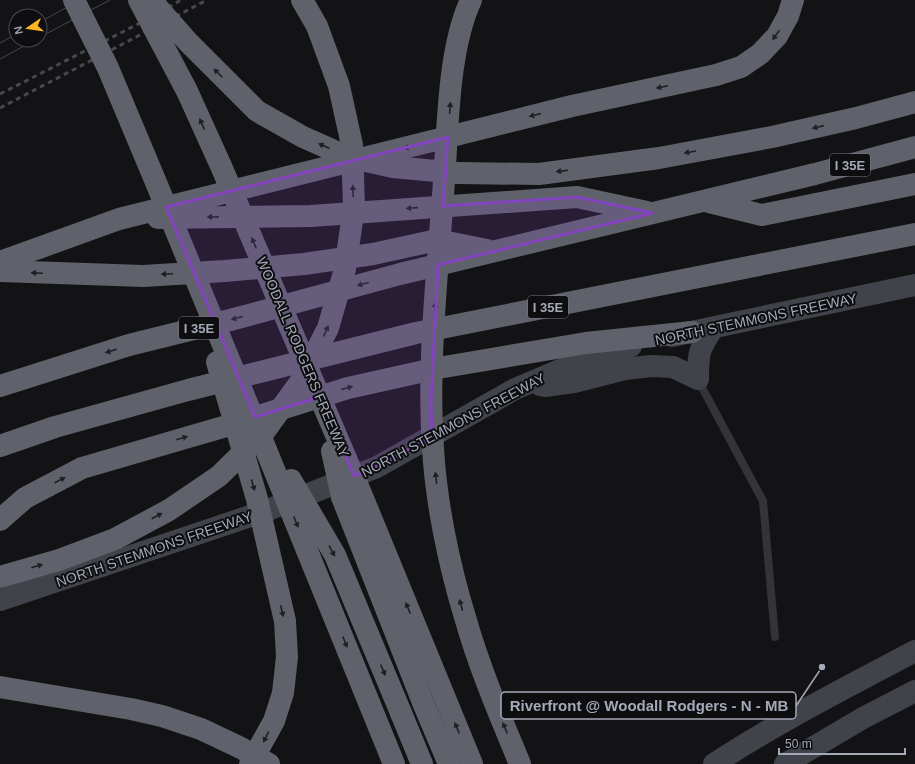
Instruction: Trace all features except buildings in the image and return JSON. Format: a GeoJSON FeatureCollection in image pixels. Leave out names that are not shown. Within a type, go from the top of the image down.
{"type":"FeatureCollection","features":[{"type":"Feature","properties":{"kind":"highway"},"geometry":{"type":"LineString","coordinates":[[74,0],[108,68],[250,408],[394,764]]}},
{"type":"Feature","properties":{"kind":"highway","name":"WOODALL RODGERS FREEWAY"},"geometry":{"type":"LineString","coordinates":[[139,0],[188,91],[360,491],[472,764]]}},
{"type":"Feature","properties":{"kind":"highway"},"geometry":{"type":"LineString","coordinates":[[151,0],[188,42],[257,111],[296,133],[348,157],[393,167],[457,173],[539,174],[659,158],[772,137],[856,118],[915,102]]}},
{"type":"Feature","properties":{"kind":"highway"},"geometry":{"type":"LineString","coordinates":[[0,577],[59,560],[115,539],[169,510],[219,476],[231,465],[264,432],[301,382],[328,328],[345,269],[354,208],[352,145],[339,86],[318,26],[302,0]]}},
{"type":"Feature","properties":{"kind":"highway"},"geometry":{"type":"LineString","coordinates":[[471,0],[467,8],[456,51],[450,97],[434,316],[431,403],[433,450],[449,559],[465,618],[490,690],[520,764]]}},
{"type":"Feature","properties":{"kind":"highway"},"geometry":{"type":"LineString","coordinates":[[0,262],[119,219],[572,106],[716,75],[741,67],[760,54],[777,36],[788,16],[793,0]]}},
{"type":"Feature","properties":{"kind":"highway","name":"I 35E"},"geometry":{"type":"LineString","coordinates":[[0,386],[129,345],[492,251],[815,174],[915,147]]}},
{"type":"Feature","properties":{"kind":"highway"},"geometry":{"type":"LineString","coordinates":[[705,201],[762,215],[915,184]]}},
{"type":"Feature","properties":{"kind":"highway"},"geometry":{"type":"LineString","coordinates":[[119,219],[311,216],[577,197],[653,213]]}},
{"type":"Feature","properties":{"kind":"highway","name":"I 35E"},"geometry":{"type":"LineString","coordinates":[[0,446],[55,428],[180,392],[416,332],[915,234]]}},
{"type":"Feature","properties":{"kind":"highway"},"geometry":{"type":"LineString","coordinates":[[0,271],[143,276],[225,271],[304,264],[373,254],[437,240],[492,251]]}},
{"type":"Feature","properties":{"kind":"highway"},"geometry":{"type":"LineString","coordinates":[[187,259],[257,499],[285,622],[287,657],[283,693],[274,721],[250,764]]}},
{"type":"Feature","properties":{"kind":"highway"},"geometry":{"type":"LineString","coordinates":[[0,520],[25,498],[82,468],[230,425],[348,388],[438,368],[586,343],[692,332]]}},
{"type":"Feature","properties":{"kind":"highway"},"geometry":{"type":"LineString","coordinates":[[319,396],[342,496],[424,705],[449,764]]}},
{"type":"Feature","properties":{"kind":"highway"},"geometry":{"type":"LineString","coordinates":[[250,408],[335,555],[422,764]]}},
{"type":"Feature","properties":{"kind":"highway"},"geometry":{"type":"LineString","coordinates":[[0,687],[131,709],[162,716],[202,729],[241,748],[269,764]]}},
{"type":"Feature","properties":{"kind":"main road","name":"NORTH STEMMONS FREEWAY"},"geometry":{"type":"LineString","coordinates":[[0,600],[268,510],[377,467],[515,389],[597,354],[714,327],[915,285]]}},
{"type":"Feature","properties":{"kind":"main road"},"geometry":{"type":"LineString","coordinates":[[529,383],[545,386],[574,382],[625,369],[651,366],[673,367],[698,379],[698,361],[702,345],[714,327]]}},
{"type":"Feature","properties":{"kind":"main road"},"geometry":{"type":"LineString","coordinates":[[714,764],[800,713],[915,651]]}},
{"type":"Feature","properties":{"kind":"main road"},"geometry":{"type":"LineString","coordinates":[[785,764],[863,718],[915,691]]}},
{"type":"Feature","properties":{"kind":"lane"},"geometry":{"type":"LineString","coordinates":[[698,379],[763,500],[775,636]]}},
{"type":"Feature","properties":{"kind":"highlighted area"},"geometry":{"type":"Polygon","coordinates":[[[448,137],[443,206],[577,197],[653,213],[438,265],[431,403],[432,436],[377,467],[354,476],[320,397],[255,417],[166,207],[448,137]]]}},
{"type":"Feature","properties":{"kind":"tram line"},"geometry":{"type":"LineString","coordinates":[[48,18],[80,0]]}},
{"type":"Feature","properties":{"kind":"tram line"},"geometry":{"type":"LineString","coordinates":[[48,33],[110,0]]}},
{"type":"Feature","properties":{"kind":"tram line"},"geometry":{"type":"LineString","coordinates":[[0,43],[8,38]]}},
{"type":"Feature","properties":{"kind":"tram line"},"geometry":{"type":"LineString","coordinates":[[0,59],[20,48]]}},
{"type":"Feature","properties":{"kind":"railway"},"geometry":{"type":"LineString","coordinates":[[0,94],[150,18],[181,0]]}},
{"type":"Feature","properties":{"kind":"railway"},"geometry":{"type":"LineString","coordinates":[[0,108],[207,0]]}},
{"type":"Feature","properties":{"kind":"place","name":"Riverfront @ Woodall Rodgers - N - MB"},"geometry":{"type":"Point","coordinates":[822,667]}}]}
